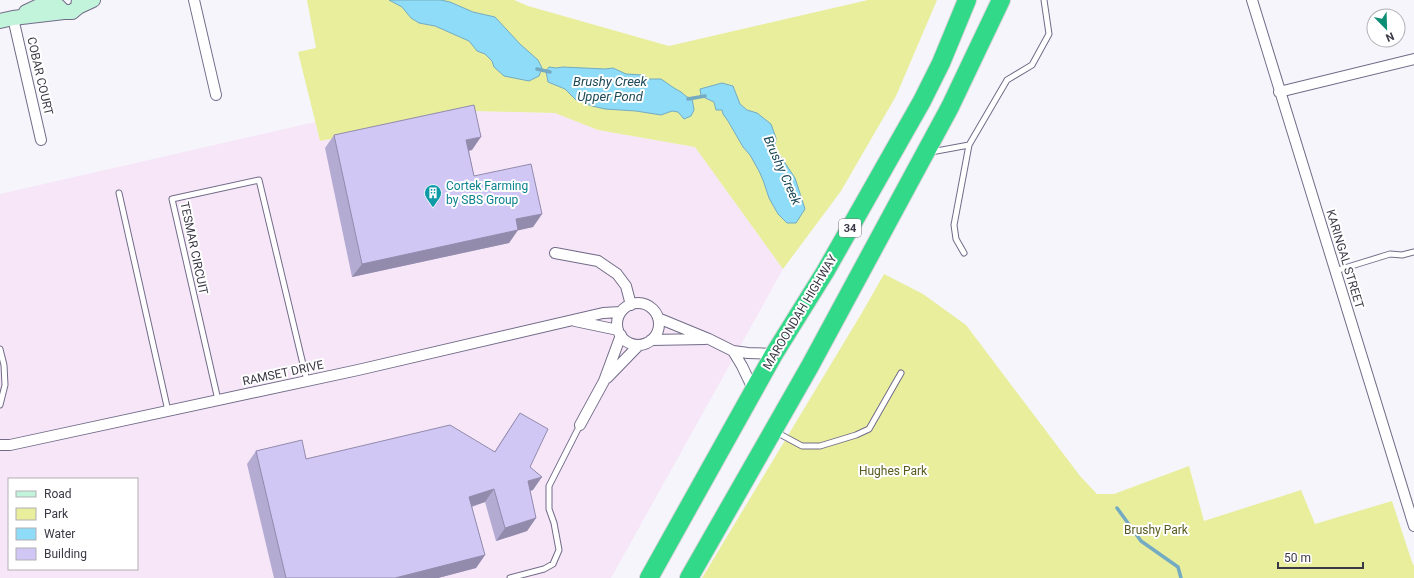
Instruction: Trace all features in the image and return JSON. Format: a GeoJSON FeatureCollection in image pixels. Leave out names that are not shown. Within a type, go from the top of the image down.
{"type":"FeatureCollection","features":[{"type":"Feature","properties":{"kind":"highway","name":"MAROONDAH HIGHWAY"},"geometry":{"type":"LineString","coordinates":[[649,578],[774,354],[825,272],[922,101],[941,63],[967,0]]}},
{"type":"Feature","properties":{"kind":"highway","name":"34"},"geometry":{"type":"LineString","coordinates":[[689,578],[774,430],[950,107],[1001,0]]}},
{"type":"Feature","properties":{"kind":"main road"},"geometry":{"type":"LineString","coordinates":[[6,19],[52,0]]}},
{"type":"Feature","properties":{"kind":"main road"},"geometry":{"type":"LineString","coordinates":[[6,19],[61,6],[72,12],[79,3],[93,0]]}},
{"type":"Feature","properties":{"kind":"street"},"geometry":{"type":"LineString","coordinates":[[194,0],[216,95]]}},
{"type":"Feature","properties":{"kind":"street","name":"KARINGAL STREET"},"geometry":{"type":"LineString","coordinates":[[1252,0],[1279,92],[1414,526]]}},
{"type":"Feature","properties":{"kind":"street","name":"COBAR COURT"},"geometry":{"type":"LineString","coordinates":[[6,19],[41,140]]}},
{"type":"Feature","properties":{"kind":"street"},"geometry":{"type":"LineString","coordinates":[[1279,92],[1414,59]]}},
{"type":"Feature","properties":{"kind":"street"},"geometry":{"type":"LineString","coordinates":[[555,253],[598,260],[617,274],[626,286],[631,305]]}},
{"type":"Feature","properties":{"kind":"street"},"geometry":{"type":"LineString","coordinates":[[644,304],[650,307],[658,318],[659,324],[656,336],[646,344],[639,345],[629,343],[620,332],[618,324],[622,312],[631,305],[644,304]]}},
{"type":"Feature","properties":{"kind":"street","name":"RAMSET DRIVE"},"geometry":{"type":"LineString","coordinates":[[0,445],[307,381],[603,314],[622,312]]}},
{"type":"Feature","properties":{"kind":"street"},"geometry":{"type":"LineString","coordinates":[[658,318],[709,339],[732,351],[774,354]]}},
{"type":"Feature","properties":{"kind":"street","name":"RAMSET DRIVE"},"geometry":{"type":"LineString","coordinates":[[571,321],[620,332]]}},
{"type":"Feature","properties":{"kind":"street"},"geometry":{"type":"LineString","coordinates":[[580,425],[604,381],[620,332]]}},
{"type":"Feature","properties":{"kind":"street"},"geometry":{"type":"LineString","coordinates":[[651,340],[709,339]]}},
{"type":"Feature","properties":{"kind":"street"},"geometry":{"type":"LineString","coordinates":[[604,381],[639,345]]}},
{"type":"Feature","properties":{"kind":"street"},"geometry":{"type":"LineString","coordinates":[[732,351],[742,366],[754,391]]}},
{"type":"Feature","properties":{"kind":"lane"},"geometry":{"type":"LineString","coordinates":[[964,253],[956,239],[954,224],[969,145],[1007,80],[1032,65],[1049,34],[1044,0]]}},
{"type":"Feature","properties":{"kind":"lane"},"geometry":{"type":"LineString","coordinates":[[925,153],[969,145]]}},
{"type":"Feature","properties":{"kind":"lane","name":"TESMAR CIRCUIT"},"geometry":{"type":"LineString","coordinates":[[218,400],[172,199],[260,180],[307,381]]}},
{"type":"Feature","properties":{"kind":"lane"},"geometry":{"type":"LineString","coordinates":[[119,193],[168,410]]}},
{"type":"Feature","properties":{"kind":"lane"},"geometry":{"type":"LineString","coordinates":[[1335,271],[1390,254],[1402,255],[1414,252]]}},
{"type":"Feature","properties":{"kind":"lane"},"geometry":{"type":"LineString","coordinates":[[0,349],[4,365],[5,385],[0,405]]}},
{"type":"Feature","properties":{"kind":"lane"},"geometry":{"type":"LineString","coordinates":[[774,430],[802,446],[820,446],[856,435],[869,429],[901,373]]}},
{"type":"Feature","properties":{"kind":"lane"},"geometry":{"type":"LineString","coordinates":[[510,578],[544,569],[553,564],[559,550],[554,523],[549,509],[549,486],[580,425]]}},
{"type":"Feature","properties":{"kind":"shaded area"},"geometry":{"type":"Polygon","coordinates":[[[474,111],[555,113],[598,130],[695,147],[783,269],[611,578],[0,578],[0,194],[315,122],[320,141],[474,111]]]}},
{"type":"Feature","properties":{"kind":"green space"},"geometry":{"type":"Polygon","coordinates":[[[307,0],[514,0],[528,6],[669,46],[868,0],[937,0],[896,96],[841,191],[783,269],[695,147],[598,130],[555,113],[474,111],[320,141],[298,52],[316,48],[307,0]]]}},
{"type":"Feature","properties":{"kind":"green space"},"geometry":{"type":"Polygon","coordinates":[[[884,274],[923,294],[966,325],[1080,476],[1097,494],[1114,494],[1189,466],[1204,521],[1301,490],[1315,524],[1392,501],[1414,566],[1414,578],[702,578],[884,274]]]}},
{"type":"Feature","properties":{"kind":"water","name":"Brushy Creek Upper Pond"},"geometry":{"type":"Polygon","coordinates":[[[389,0],[441,0],[450,2],[473,12],[495,17],[520,44],[538,60],[542,68],[539,76],[529,81],[504,76],[494,67],[492,61],[485,54],[477,51],[469,41],[435,26],[419,23],[411,18],[402,7],[389,0]]]}},
{"type":"Feature","properties":{"kind":"water","name":"Brushy Creek Upper Pond"},"geometry":{"type":"Polygon","coordinates":[[[549,67],[613,68],[626,74],[643,75],[649,79],[661,79],[687,97],[692,98],[694,110],[691,116],[684,119],[678,112],[672,111],[661,115],[636,111],[605,109],[592,106],[576,100],[565,89],[548,82],[546,71],[549,67]]]}},
{"type":"Feature","properties":{"kind":"water"},"geometry":{"type":"Polygon","coordinates":[[[722,83],[733,86],[740,104],[747,110],[757,113],[771,124],[776,138],[775,148],[795,178],[805,209],[796,223],[787,223],[778,214],[769,198],[759,171],[750,155],[743,147],[722,110],[716,110],[714,102],[701,96],[700,89],[722,83]]]}},
{"type":"Feature","properties":{"kind":"building","name":"Cortek Farming by SBS Group"},"geometry":{"type":"Polygon","coordinates":[[[474,105],[481,137],[466,140],[474,176],[531,164],[542,214],[516,219],[518,230],[362,264],[334,135],[474,105]]]}},
{"type":"Feature","properties":{"kind":"building"},"geometry":{"type":"Polygon","coordinates":[[[520,413],[548,429],[530,467],[542,477],[528,481],[536,518],[505,528],[494,489],[469,497],[485,555],[395,578],[286,578],[256,451],[302,440],[306,459],[450,425],[495,452],[520,413]]]}},
{"type":"Feature","properties":{"kind":"waterway","name":"Brushy Creek"},"geometry":{"type":"LineString","coordinates":[[537,69],[550,72]]}},
{"type":"Feature","properties":{"kind":"waterway","name":"Brushy Creek"},"geometry":{"type":"LineString","coordinates":[[688,99],[705,96]]}},
{"type":"Feature","properties":{"kind":"waterway","name":"Brushy Creek"},"geometry":{"type":"LineString","coordinates":[[1117,508],[1141,541],[1178,567],[1181,578]]}},
{"type":"Feature","properties":{"kind":"place","name":"Cortek Farming by SBS Group"},"geometry":{"type":"Point","coordinates":[433,208]}},
{"type":"Feature","properties":{"kind":"park label","name":"Hughes Park"},"geometry":{"type":"Point","coordinates":[893,471]}},
{"type":"Feature","properties":{"kind":"park label","name":"Brushy Park"},"geometry":{"type":"Point","coordinates":[1156,530]}}]}
